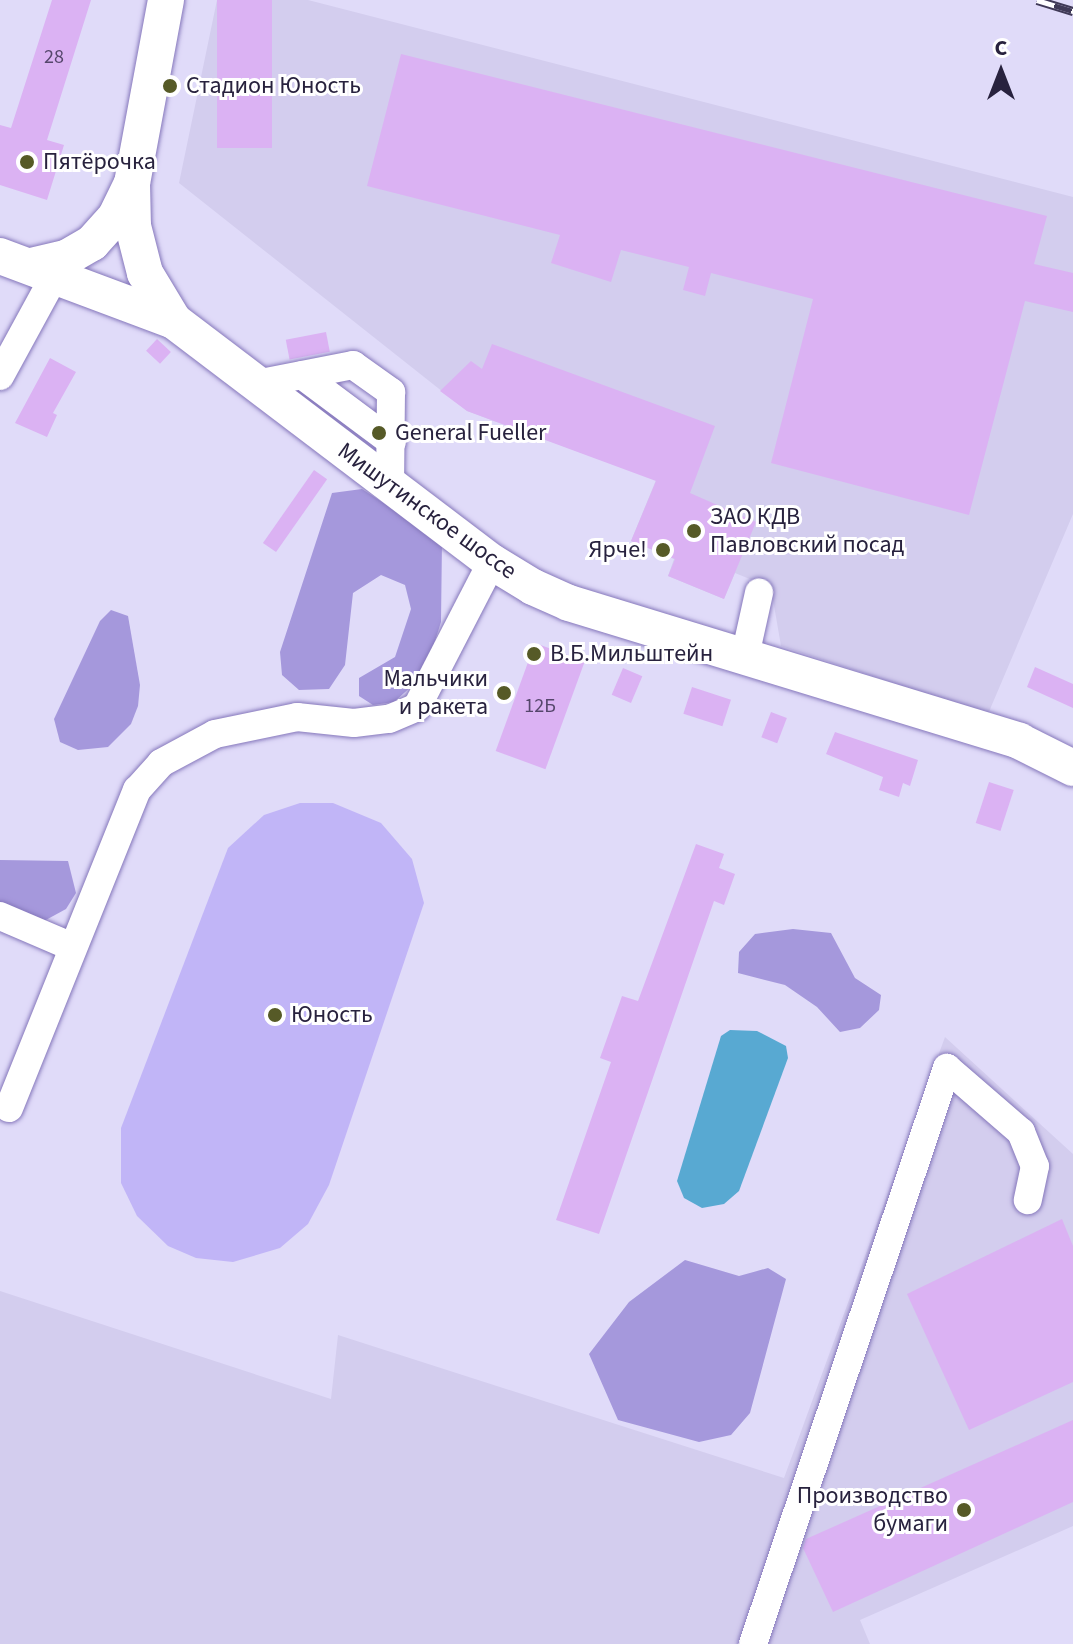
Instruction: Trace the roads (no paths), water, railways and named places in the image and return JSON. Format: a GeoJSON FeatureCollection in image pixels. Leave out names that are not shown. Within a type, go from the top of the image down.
{"type":"FeatureCollection","features":[{"type":"Feature","properties":{"kind":"main road"},"geometry":{"type":"LineString","coordinates":[[166,0],[132,183],[133,226],[145,273],[174,321]]}},
{"type":"Feature","properties":{"kind":"main road"},"geometry":{"type":"LineString","coordinates":[[29,266],[66,258],[92,243],[116,216],[132,183]]}},
{"type":"Feature","properties":{"kind":"main road"},"geometry":{"type":"LineString","coordinates":[[29,266],[174,321]]}},
{"type":"Feature","properties":{"kind":"main road","name":"Мишутинское шоссе"},"geometry":{"type":"LineString","coordinates":[[174,321],[492,562],[569,603],[1019,741],[1073,768]]}},
{"type":"Feature","properties":{"kind":"street"},"geometry":{"type":"LineString","coordinates":[[0,376],[29,266]]}},
{"type":"Feature","properties":{"kind":"street"},"geometry":{"type":"LineString","coordinates":[[256,384],[353,365],[391,392],[390,486]]}},
{"type":"Feature","properties":{"kind":"street"},"geometry":{"type":"LineString","coordinates":[[302,375],[392,442]]}},
{"type":"Feature","properties":{"kind":"street"},"geometry":{"type":"LineString","coordinates":[[9,1108],[70,946],[137,790],[161,763],[215,734],[256,723],[297,717],[354,723],[389,719],[417,707],[492,562]]}},
{"type":"Feature","properties":{"kind":"street"},"geometry":{"type":"LineString","coordinates":[[745,656],[759,593]]}},
{"type":"Feature","properties":{"kind":"street"},"geometry":{"type":"LineString","coordinates":[[0,916],[70,946]]}},
{"type":"Feature","properties":{"kind":"street"},"geometry":{"type":"LineString","coordinates":[[753,1644],[947,1068],[1021,1132],[1035,1166],[1028,1200]]}},
{"type":"Feature","properties":{"kind":"water"},"geometry":{"type":"Polygon","coordinates":[[[730,1030],[757,1031],[786,1046],[788,1058],[739,1191],[724,1204],[702,1208],[684,1198],[677,1181],[721,1036],[730,1030]]]}},
{"type":"Feature","properties":{"kind":"railway"},"geometry":{"type":"LineString","coordinates":[[1037,0],[1073,11]]}},
{"type":"Feature","properties":{"kind":"place","name":"Стадион Юность"},"geometry":{"type":"Point","coordinates":[170,86]}},
{"type":"Feature","properties":{"kind":"place","name":"Пятёрочка"},"geometry":{"type":"Point","coordinates":[27,162]}},
{"type":"Feature","properties":{"kind":"place","name":"General Fueller"},"geometry":{"type":"Point","coordinates":[379,433]}},
{"type":"Feature","properties":{"kind":"place","name":"ЗАО КДВ Павловский посад"},"geometry":{"type":"Point","coordinates":[694,531]}},
{"type":"Feature","properties":{"kind":"place","name":"Ярче!"},"geometry":{"type":"Point","coordinates":[663,550]}},
{"type":"Feature","properties":{"kind":"place","name":"В.Б.Мильштейн"},"geometry":{"type":"Point","coordinates":[534,654]}},
{"type":"Feature","properties":{"kind":"place","name":"Мальчики и ракета"},"geometry":{"type":"Point","coordinates":[504,693]}},
{"type":"Feature","properties":{"kind":"place","name":"Юность"},"geometry":{"type":"Point","coordinates":[275,1015]}},
{"type":"Feature","properties":{"kind":"place","name":"Производство бумаги"},"geometry":{"type":"Point","coordinates":[964,1510]}}]}
